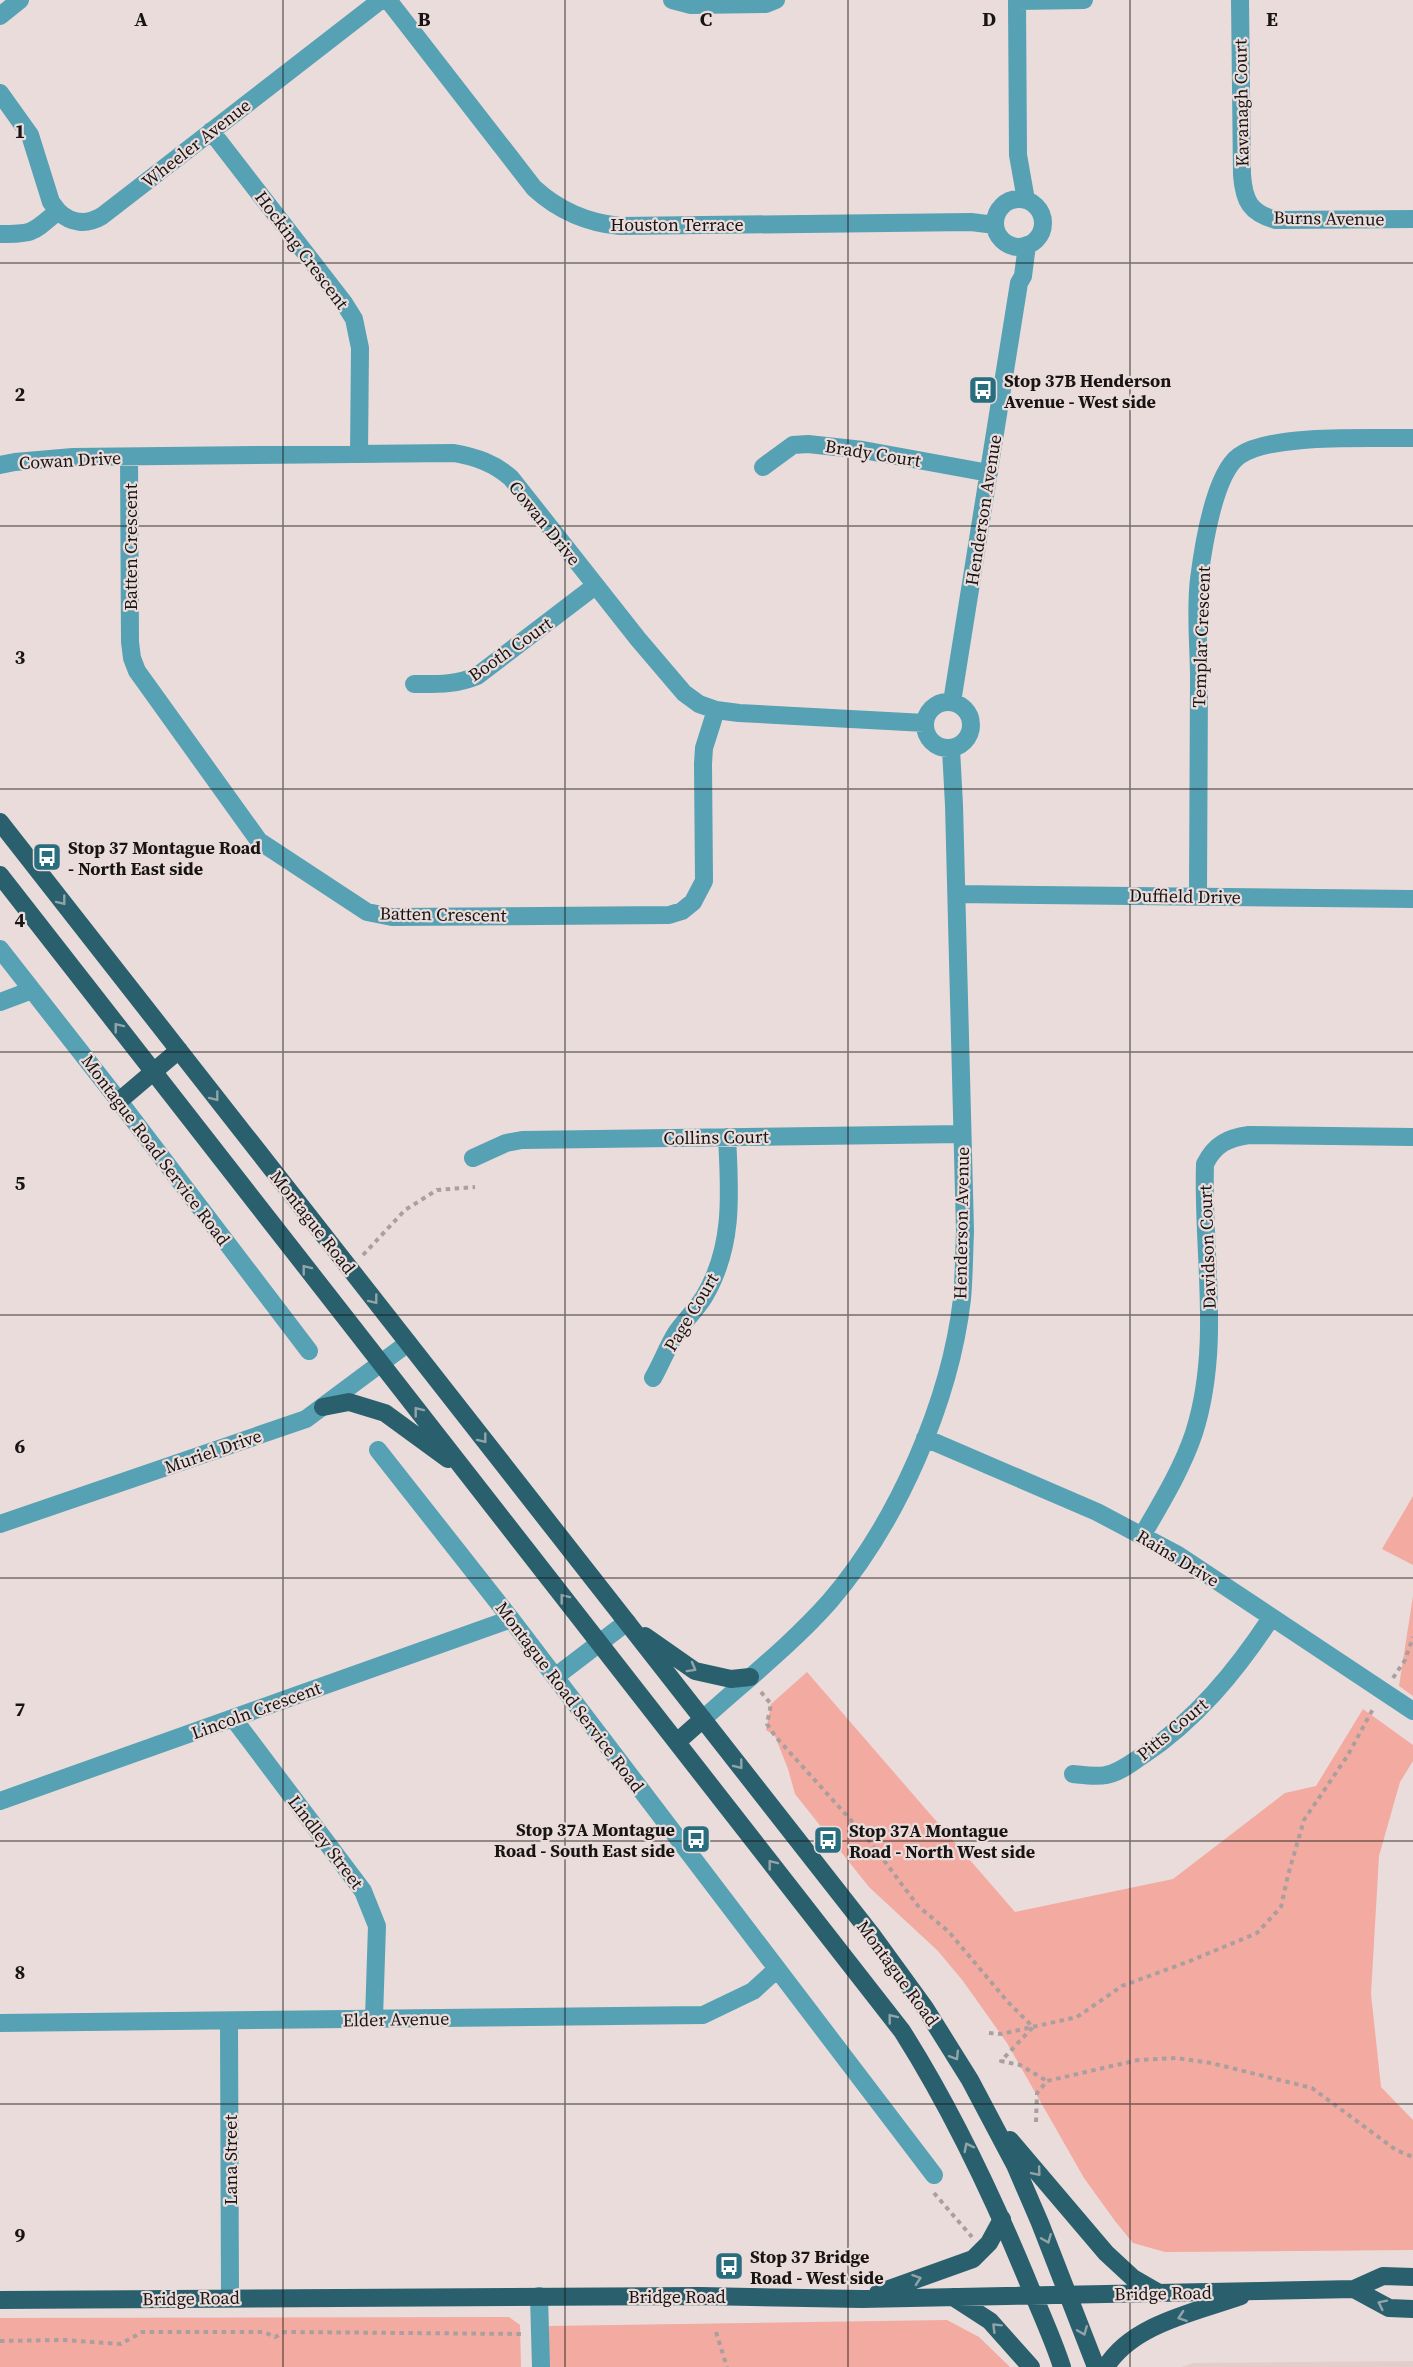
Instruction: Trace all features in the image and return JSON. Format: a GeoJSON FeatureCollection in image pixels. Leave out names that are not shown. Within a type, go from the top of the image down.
{"type":"FeatureCollection","features":[{"type":"Feature","properties":{"kind":"main road","name":"Montague Road"},"geometry":{"type":"LineString","coordinates":[[0,822],[873,1935],[919,1999],[970,2080],[1015,2165],[1096,2367]]}},
{"type":"Feature","properties":{"kind":"main road","name":"Montague Road"},"geometry":{"type":"LineString","coordinates":[[0,875],[902,2031],[936,2084],[970,2151],[1002,2219],[1062,2367]]}},
{"type":"Feature","properties":{"kind":"main road"},"geometry":{"type":"LineString","coordinates":[[119,1101],[179,1050]]}},
{"type":"Feature","properties":{"kind":"main road"},"geometry":{"type":"LineString","coordinates":[[323,1407],[349,1402],[386,1413],[466,1472]]}},
{"type":"Feature","properties":{"kind":"main road"},"geometry":{"type":"LineString","coordinates":[[627,1622],[694,1671],[731,1679],[750,1677]]}},
{"type":"Feature","properties":{"kind":"main road"},"geometry":{"type":"LineString","coordinates":[[677,1742],[703,1719]]}},
{"type":"Feature","properties":{"kind":"main road"},"geometry":{"type":"LineString","coordinates":[[986,2111],[1106,2253],[1133,2278],[1159,2293]]}},
{"type":"Feature","properties":{"kind":"main road"},"geometry":{"type":"LineString","coordinates":[[862,2298],[973,2259],[989,2243],[1002,2219]]}},
{"type":"Feature","properties":{"kind":"main road","name":"Bridge Road"},"geometry":{"type":"LineString","coordinates":[[0,2300],[539,2296],[953,2297],[1354,2289],[1383,2276],[1413,2277]]}},
{"type":"Feature","properties":{"kind":"main road","name":"Bridge Road"},"geometry":{"type":"LineString","coordinates":[[1354,2289],[1389,2308],[1413,2308]]}},
{"type":"Feature","properties":{"kind":"main road"},"geometry":{"type":"LineString","coordinates":[[1106,2367],[1118,2350],[1138,2335],[1156,2326],[1257,2291]]}},
{"type":"Feature","properties":{"kind":"main road"},"geometry":{"type":"LineString","coordinates":[[953,2297],[990,2321],[1031,2367]]}},
{"type":"Feature","properties":{"kind":"street"},"geometry":{"type":"LineString","coordinates":[[0,16],[20,0]]}},
{"type":"Feature","properties":{"kind":"street","name":"Wheeler Avenue"},"geometry":{"type":"LineString","coordinates":[[58,211],[75,222],[96,220],[381,0]]}},
{"type":"Feature","properties":{"kind":"street","name":"Houston Terrace"},"geometry":{"type":"LineString","coordinates":[[388,0],[534,188],[554,203],[590,222],[620,226],[959,222],[995,225]]}},
{"type":"Feature","properties":{"kind":"street"},"geometry":{"type":"LineString","coordinates":[[672,0],[691,5],[766,4],[776,0]]}},
{"type":"Feature","properties":{"kind":"street"},"geometry":{"type":"LineString","coordinates":[[1018,201],[1017,0],[1084,0]]}},
{"type":"Feature","properties":{"kind":"street","name":"Kavanagh Court"},"geometry":{"type":"LineString","coordinates":[[1240,0],[1242,175],[1243,193],[1249,205]]}},
{"type":"Feature","properties":{"kind":"street"},"geometry":{"type":"LineString","coordinates":[[0,93],[30,135],[51,202],[58,211],[33,232],[0,234]]}},
{"type":"Feature","properties":{"kind":"street","name":"Hocking Crescent"},"geometry":{"type":"LineString","coordinates":[[211,131],[354,319],[360,348],[360,454]]}},
{"type":"Feature","properties":{"kind":"street"},"geometry":{"type":"LineString","coordinates":[[1018,201],[1039,208],[1043,217],[1040,235],[1019,245],[1000,237],[995,225],[998,211],[1018,201]]}},
{"type":"Feature","properties":{"kind":"street","name":"Burns Avenue"},"geometry":{"type":"LineString","coordinates":[[1249,205],[1265,217],[1276,220],[1413,219]]}},
{"type":"Feature","properties":{"kind":"street","name":"Henderson Avenue"},"geometry":{"type":"LineString","coordinates":[[952,702],[1019,283],[1019,245]]}},
{"type":"Feature","properties":{"kind":"street","name":"Templar Crescent"},"geometry":{"type":"LineString","coordinates":[[1198,896],[1199,581],[1219,485],[1226,468],[1238,456],[1252,449],[1272,444],[1298,441],[1413,438]]}},
{"type":"Feature","properties":{"kind":"street","name":"Brady Court"},"geometry":{"type":"LineString","coordinates":[[763,467],[794,445],[808,444],[863,450],[989,473]]}},
{"type":"Feature","properties":{"kind":"street","name":"Cowan Drive"},"geometry":{"type":"LineString","coordinates":[[0,465],[73,457],[454,453],[472,456],[500,468],[511,478],[655,660],[684,693],[699,704],[716,710],[925,723]]}},
{"type":"Feature","properties":{"kind":"street","name":"Batten Crescent"},"geometry":{"type":"LineString","coordinates":[[129,457],[130,642],[132,658],[137,671],[259,841],[367,912],[392,917],[669,915],[682,911],[693,902],[704,880],[704,748],[716,710]]}},
{"type":"Feature","properties":{"kind":"street","name":"Booth Court"},"geometry":{"type":"LineString","coordinates":[[414,684],[448,684],[463,682],[477,676],[595,586]]}},
{"type":"Feature","properties":{"kind":"street"},"geometry":{"type":"LineString","coordinates":[[941,702],[952,702],[967,711],[971,717],[972,728],[963,744],[951,749],[936,745],[930,739],[925,723],[929,711],[934,706],[941,702]]}},
{"type":"Feature","properties":{"kind":"street","name":"Henderson Avenue"},"geometry":{"type":"LineString","coordinates":[[703,1719],[807,1625],[856,1568],[879,1532],[925,1438],[946,1377],[962,1300],[965,1231],[951,749]]}},
{"type":"Feature","properties":{"kind":"street","name":"Duffield Drive"},"geometry":{"type":"LineString","coordinates":[[957,894],[1413,899]]}},
{"type":"Feature","properties":{"kind":"street","name":"Montague Road Service Road"},"geometry":{"type":"LineString","coordinates":[[0,949],[119,1101],[309,1352]]}},
{"type":"Feature","properties":{"kind":"street"},"geometry":{"type":"LineString","coordinates":[[0,1002],[33,990]]}},
{"type":"Feature","properties":{"kind":"street","name":"Collins Court"},"geometry":{"type":"LineString","coordinates":[[473,1158],[506,1143],[522,1140],[962,1134]]}},
{"type":"Feature","properties":{"kind":"street","name":"Davidson Court"},"geometry":{"type":"LineString","coordinates":[[1143,1536],[1190,1444],[1203,1397],[1211,1331],[1205,1164],[1210,1153],[1221,1143],[1234,1137],[1250,1135],[1413,1137]]}},
{"type":"Feature","properties":{"kind":"street","name":"Page Court"},"geometry":{"type":"LineString","coordinates":[[653,1378],[677,1332],[705,1296],[726,1244],[730,1196],[727,1137]]}},
{"type":"Feature","properties":{"kind":"street","name":"Muriel Drive"},"geometry":{"type":"LineString","coordinates":[[0,1524],[306,1419],[408,1343]]}},
{"type":"Feature","properties":{"kind":"street","name":"Rains Drive"},"geometry":{"type":"LineString","coordinates":[[925,1438],[1097,1512],[1178,1555],[1413,1711]]}},
{"type":"Feature","properties":{"kind":"street","name":"Montague Road Service Road"},"geometry":{"type":"LineString","coordinates":[[378,1450],[511,1619],[777,1969],[932,2182]]}},
{"type":"Feature","properties":{"kind":"street","name":"Pitts Court"},"geometry":{"type":"LineString","coordinates":[[1073,1774],[1105,1776],[1126,1767],[1162,1743],[1185,1724],[1222,1685],[1271,1618]]}},
{"type":"Feature","properties":{"kind":"street","name":"Lincoln Crescent"},"geometry":{"type":"LineString","coordinates":[[0,1801],[511,1619]]}},
{"type":"Feature","properties":{"kind":"street"},"geometry":{"type":"LineString","coordinates":[[555,1677],[627,1622]]}},
{"type":"Feature","properties":{"kind":"street","name":"Lindley Street"},"geometry":{"type":"LineString","coordinates":[[233,1718],[363,1891],[377,1926],[374,2018]]}},
{"type":"Feature","properties":{"kind":"street","name":"Elder Avenue"},"geometry":{"type":"LineString","coordinates":[[0,2024],[703,2016],[753,1991],[777,1969]]}},
{"type":"Feature","properties":{"kind":"street","name":"Lana Street"},"geometry":{"type":"LineString","coordinates":[[229,2022],[230,2297]]}},
{"type":"Feature","properties":{"kind":"street"},"geometry":{"type":"LineString","coordinates":[[539,2296],[541,2367]]}},
{"type":"Feature","properties":{"kind":"path"},"geometry":{"type":"LineString","coordinates":[[363,1255],[405,1210],[437,1190],[475,1187]]}},
{"type":"Feature","properties":{"kind":"path"},"geometry":{"type":"LineString","coordinates":[[750,1677],[771,1704],[767,1724],[775,1736],[868,1839],[918,1906],[949,1932],[1007,2001],[1033,2027]]}},
{"type":"Feature","properties":{"kind":"path"},"geometry":{"type":"LineString","coordinates":[[989,2033],[1001,2034],[1077,2017],[1122,1986],[1257,1933],[1281,1907],[1304,1820],[1348,1755],[1369,1714]]}},
{"type":"Feature","properties":{"kind":"path"},"geometry":{"type":"LineString","coordinates":[[1033,2027],[1001,2061],[1020,2065],[1047,2081]]}},
{"type":"Feature","properties":{"kind":"path"},"geometry":{"type":"LineString","coordinates":[[1036,2122],[1036,2093],[1047,2081],[1138,2060],[1176,2058],[1210,2062],[1312,2088],[1396,2150],[1413,2157]]}},
{"type":"Feature","properties":{"kind":"path"},"geometry":{"type":"LineString","coordinates":[[932,2182],[972,2237]]}},
{"type":"Feature","properties":{"kind":"path"},"geometry":{"type":"LineString","coordinates":[[0,2341],[63,2340],[121,2344],[142,2332],[264,2332],[275,2337],[285,2332],[540,2334]]}},
{"type":"Feature","properties":{"kind":"path"},"geometry":{"type":"LineString","coordinates":[[716,2332],[727,2367]]}},
{"type":"Feature","properties":{"kind":"shaded area"},"geometry":{"type":"Polygon","coordinates":[[[1413,1496],[1413,1565],[1382,1549],[1413,1496]]]}},
{"type":"Feature","properties":{"kind":"shaded area"},"geometry":{"type":"Polygon","coordinates":[[[1413,1596],[1413,1696],[1399,1686],[1413,1596]]]}},
{"type":"Feature","properties":{"kind":"shaded area"},"geometry":{"type":"Polygon","coordinates":[[[807,1672],[1015,1912],[1173,1879],[1285,1793],[1316,1786],[1363,1709],[1413,1745],[1413,1761],[1400,1782],[1379,1856],[1371,1994],[1381,2087],[1413,2120],[1413,2250],[1165,2252],[1133,2243],[1084,2178],[1007,2043],[963,1981],[938,1951],[869,1887],[795,1794],[775,1736],[766,1730],[771,1704],[807,1672]]]}},
{"type":"Feature","properties":{"kind":"shaded area"},"geometry":{"type":"Polygon","coordinates":[[[509,2317],[520,2325],[521,2367],[0,2367],[0,2318],[509,2317]]]}},
{"type":"Feature","properties":{"kind":"shaded area"},"geometry":{"type":"Polygon","coordinates":[[[947,2320],[979,2337],[1010,2367],[549,2367],[549,2326],[947,2320]]]}},
{"type":"Feature","properties":{"kind":"shaded area"},"geometry":{"type":"Polygon","coordinates":[[[1413,2361],[1413,2367],[1182,2367],[1193,2363],[1413,2361]]]}},
{"type":"Feature","properties":{"kind":"place","name":"Stop 37B Henderson Avenue - West side"},"geometry":{"type":"Point","coordinates":[983,390]}},
{"type":"Feature","properties":{"kind":"place","name":"Stop 37 Montague Road - North East side"},"geometry":{"type":"Point","coordinates":[47,857]}},
{"type":"Feature","properties":{"kind":"place","name":"Stop 37A Montague Road - South East side"},"geometry":{"type":"Point","coordinates":[696,1839]}},
{"type":"Feature","properties":{"kind":"place","name":"Stop 37A Montague Road - North West side"},"geometry":{"type":"Point","coordinates":[828,1840]}},
{"type":"Feature","properties":{"kind":"place","name":"Stop 37 Bridge Road - West side"},"geometry":{"type":"Point","coordinates":[729,2266]}}]}
